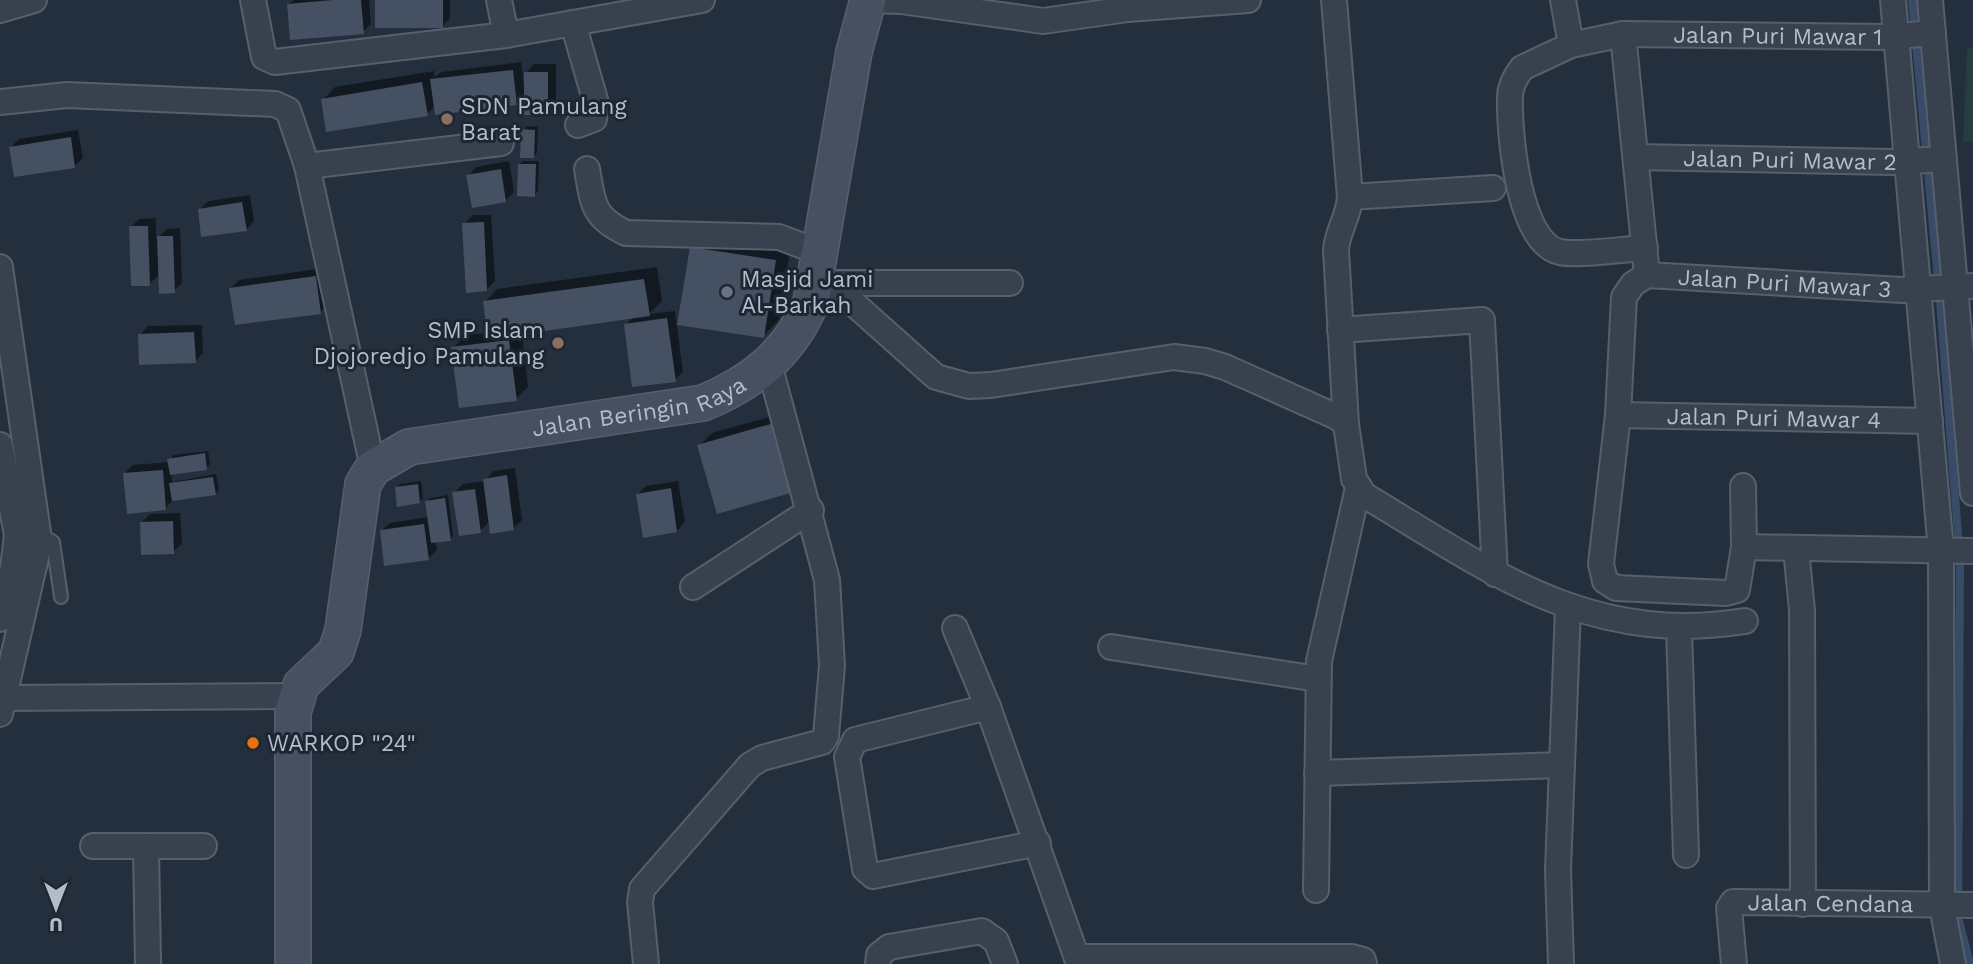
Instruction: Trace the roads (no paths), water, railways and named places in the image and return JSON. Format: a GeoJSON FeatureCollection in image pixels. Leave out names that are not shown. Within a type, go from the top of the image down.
{"type":"FeatureCollection","features":[{"type":"Feature","properties":{"kind":"street"},"geometry":{"type":"LineString","coordinates":[[0,10],[34,0]]}},
{"type":"Feature","properties":{"kind":"street"},"geometry":{"type":"LineString","coordinates":[[253,0],[264,57],[275,62],[506,35],[702,0]]}},
{"type":"Feature","properties":{"kind":"street"},"geometry":{"type":"LineString","coordinates":[[499,0],[506,35]]}},
{"type":"Feature","properties":{"kind":"street"},"geometry":{"type":"LineString","coordinates":[[868,0],[901,1],[1043,21],[1128,9],[1248,0]]}},
{"type":"Feature","properties":{"kind":"street","name":"Jalan Beringin Raya"},"geometry":{"type":"LineString","coordinates":[[373,468],[396,452],[433,441],[703,403],[737,389],[769,364],[802,324],[822,268],[854,52],[868,0]]}},
{"type":"Feature","properties":{"kind":"street"},"geometry":{"type":"LineString","coordinates":[[1316,890],[1319,661],[1358,488],[1346,424],[1336,250],[1338,234],[1349,212],[1350,197],[1334,0]]}},
{"type":"Feature","properties":{"kind":"street"},"geometry":{"type":"LineString","coordinates":[[1563,0],[1571,45]]}},
{"type":"Feature","properties":{"kind":"street"},"geometry":{"type":"LineString","coordinates":[[1893,0],[1914,34],[1925,160],[1944,287],[1930,421],[1958,551],[1959,906],[1953,964]]}},
{"type":"Feature","properties":{"kind":"street"},"geometry":{"type":"LineString","coordinates":[[1930,0],[1914,34],[1925,160],[1973,493]]}},
{"type":"Feature","properties":{"kind":"street"},"geometry":{"type":"LineString","coordinates":[[573,23],[596,103],[594,119],[578,125]]}},
{"type":"Feature","properties":{"kind":"street"},"geometry":{"type":"LineString","coordinates":[[1623,34],[1647,275],[1633,284],[1624,297],[1618,415],[1601,564],[1605,581],[1616,588],[1727,593],[1737,590],[1741,579],[1744,547],[1742,486]]}},
{"type":"Feature","properties":{"kind":"street","name":"Jalan Puri Mawar 1"},"geometry":{"type":"LineString","coordinates":[[1645,248],[1560,252],[1545,245],[1536,234],[1517,186],[1510,95],[1522,68],[1571,45],[1623,34],[1914,34]]}},
{"type":"Feature","properties":{"kind":"street"},"geometry":{"type":"LineString","coordinates":[[0,102],[67,95],[275,104],[288,110],[307,166],[373,468],[363,484],[343,630],[335,652],[301,685],[293,712],[293,964]]}},
{"type":"Feature","properties":{"kind":"street"},"geometry":{"type":"LineString","coordinates":[[307,166],[501,143]]}},
{"type":"Feature","properties":{"kind":"street","name":"Jalan Puri Mawar 2"},"geometry":{"type":"LineString","coordinates":[[1636,157],[1925,160]]}},
{"type":"Feature","properties":{"kind":"street"},"geometry":{"type":"LineString","coordinates":[[587,169],[593,202],[606,223],[626,233],[779,237],[822,268],[919,364],[936,377],[969,386],[1019,383],[1174,357],[1205,360],[1337,417],[1346,424]]}},
{"type":"Feature","properties":{"kind":"street"},"geometry":{"type":"LineString","coordinates":[[1350,197],[1493,188]]}},
{"type":"Feature","properties":{"kind":"street"},"geometry":{"type":"LineString","coordinates":[[0,267],[38,533],[37,553],[1,703],[296,696]]}},
{"type":"Feature","properties":{"kind":"street"},"geometry":{"type":"LineString","coordinates":[[822,268],[1010,283]]}},
{"type":"Feature","properties":{"kind":"street","name":"Jalan Puri Mawar 3"},"geometry":{"type":"LineString","coordinates":[[1647,275],[1944,287]]}},
{"type":"Feature","properties":{"kind":"street"},"geometry":{"type":"LineString","coordinates":[[1340,330],[1482,320],[1496,574]]}},
{"type":"Feature","properties":{"kind":"street"},"geometry":{"type":"LineString","coordinates":[[646,964],[640,902],[642,889],[750,765],[762,758],[815,744],[826,736],[832,667],[827,580],[811,510],[769,364]]}},
{"type":"Feature","properties":{"kind":"street","name":"Jalan Puri Mawar 4"},"geometry":{"type":"LineString","coordinates":[[1618,415],[1930,421]]}},
{"type":"Feature","properties":{"kind":"street"},"geometry":{"type":"LineString","coordinates":[[0,445],[17,535],[13,568],[0,619]]}},
{"type":"Feature","properties":{"kind":"street"},"geometry":{"type":"LineString","coordinates":[[1358,488],[1363,495],[1496,574],[1568,608],[1594,616],[1679,628],[1737,622],[1727,593]]}},
{"type":"Feature","properties":{"kind":"street"},"geometry":{"type":"LineString","coordinates":[[693,587],[811,510]]}},
{"type":"Feature","properties":{"kind":"street"},"geometry":{"type":"LineString","coordinates":[[1744,547],[1958,551]]}},
{"type":"Feature","properties":{"kind":"street"},"geometry":{"type":"LineString","coordinates":[[1796,549],[1802,610],[1803,904]]}},
{"type":"Feature","properties":{"kind":"street"},"geometry":{"type":"LineString","coordinates":[[1561,964],[1558,870],[1568,608]]}},
{"type":"Feature","properties":{"kind":"street"},"geometry":{"type":"LineString","coordinates":[[955,628],[988,707],[1078,961],[1352,957],[1363,960],[1364,964]]}},
{"type":"Feature","properties":{"kind":"street"},"geometry":{"type":"LineString","coordinates":[[1679,628],[1686,855]]}},
{"type":"Feature","properties":{"kind":"street"},"geometry":{"type":"LineString","coordinates":[[1111,647],[1318,679]]}},
{"type":"Feature","properties":{"kind":"street"},"geometry":{"type":"LineString","coordinates":[[988,707],[855,740],[848,757],[865,869],[873,876],[1038,843]]}},
{"type":"Feature","properties":{"kind":"street"},"geometry":{"type":"LineString","coordinates":[[1317,773],[1562,765]]}},
{"type":"Feature","properties":{"kind":"street"},"geometry":{"type":"LineString","coordinates":[[93,846],[204,846]]}},
{"type":"Feature","properties":{"kind":"street"},"geometry":{"type":"LineString","coordinates":[[146,846],[148,964]]}},
{"type":"Feature","properties":{"kind":"street","name":"Jalan Cendana"},"geometry":{"type":"LineString","coordinates":[[1734,964],[1729,908],[1733,902],[1959,906]]}},
{"type":"Feature","properties":{"kind":"street"},"geometry":{"type":"LineString","coordinates":[[878,964],[879,955],[889,947],[982,931],[996,941],[1005,964]]}},
{"type":"Feature","properties":{"kind":"lane"},"geometry":{"type":"LineString","coordinates":[[38,533],[53,542],[61,597]]}},
{"type":"Feature","properties":{"kind":"waterway"},"geometry":{"type":"LineString","coordinates":[[1912,0],[1940,301],[1960,561],[1958,917],[1970,964]]}},
{"type":"Feature","properties":{"kind":"place","name":"SDN Pamulang Barat"},"geometry":{"type":"Point","coordinates":[447,119]}},
{"type":"Feature","properties":{"kind":"place","name":"Masjid Jami Al-Barkah"},"geometry":{"type":"Point","coordinates":[727,292]}},
{"type":"Feature","properties":{"kind":"place","name":"SMP Islam Djojoredjo Pamulang"},"geometry":{"type":"Point","coordinates":[558,343]}},
{"type":"Feature","properties":{"kind":"place","name":"WARKOP \"24\""},"geometry":{"type":"Point","coordinates":[253,743]}}]}
